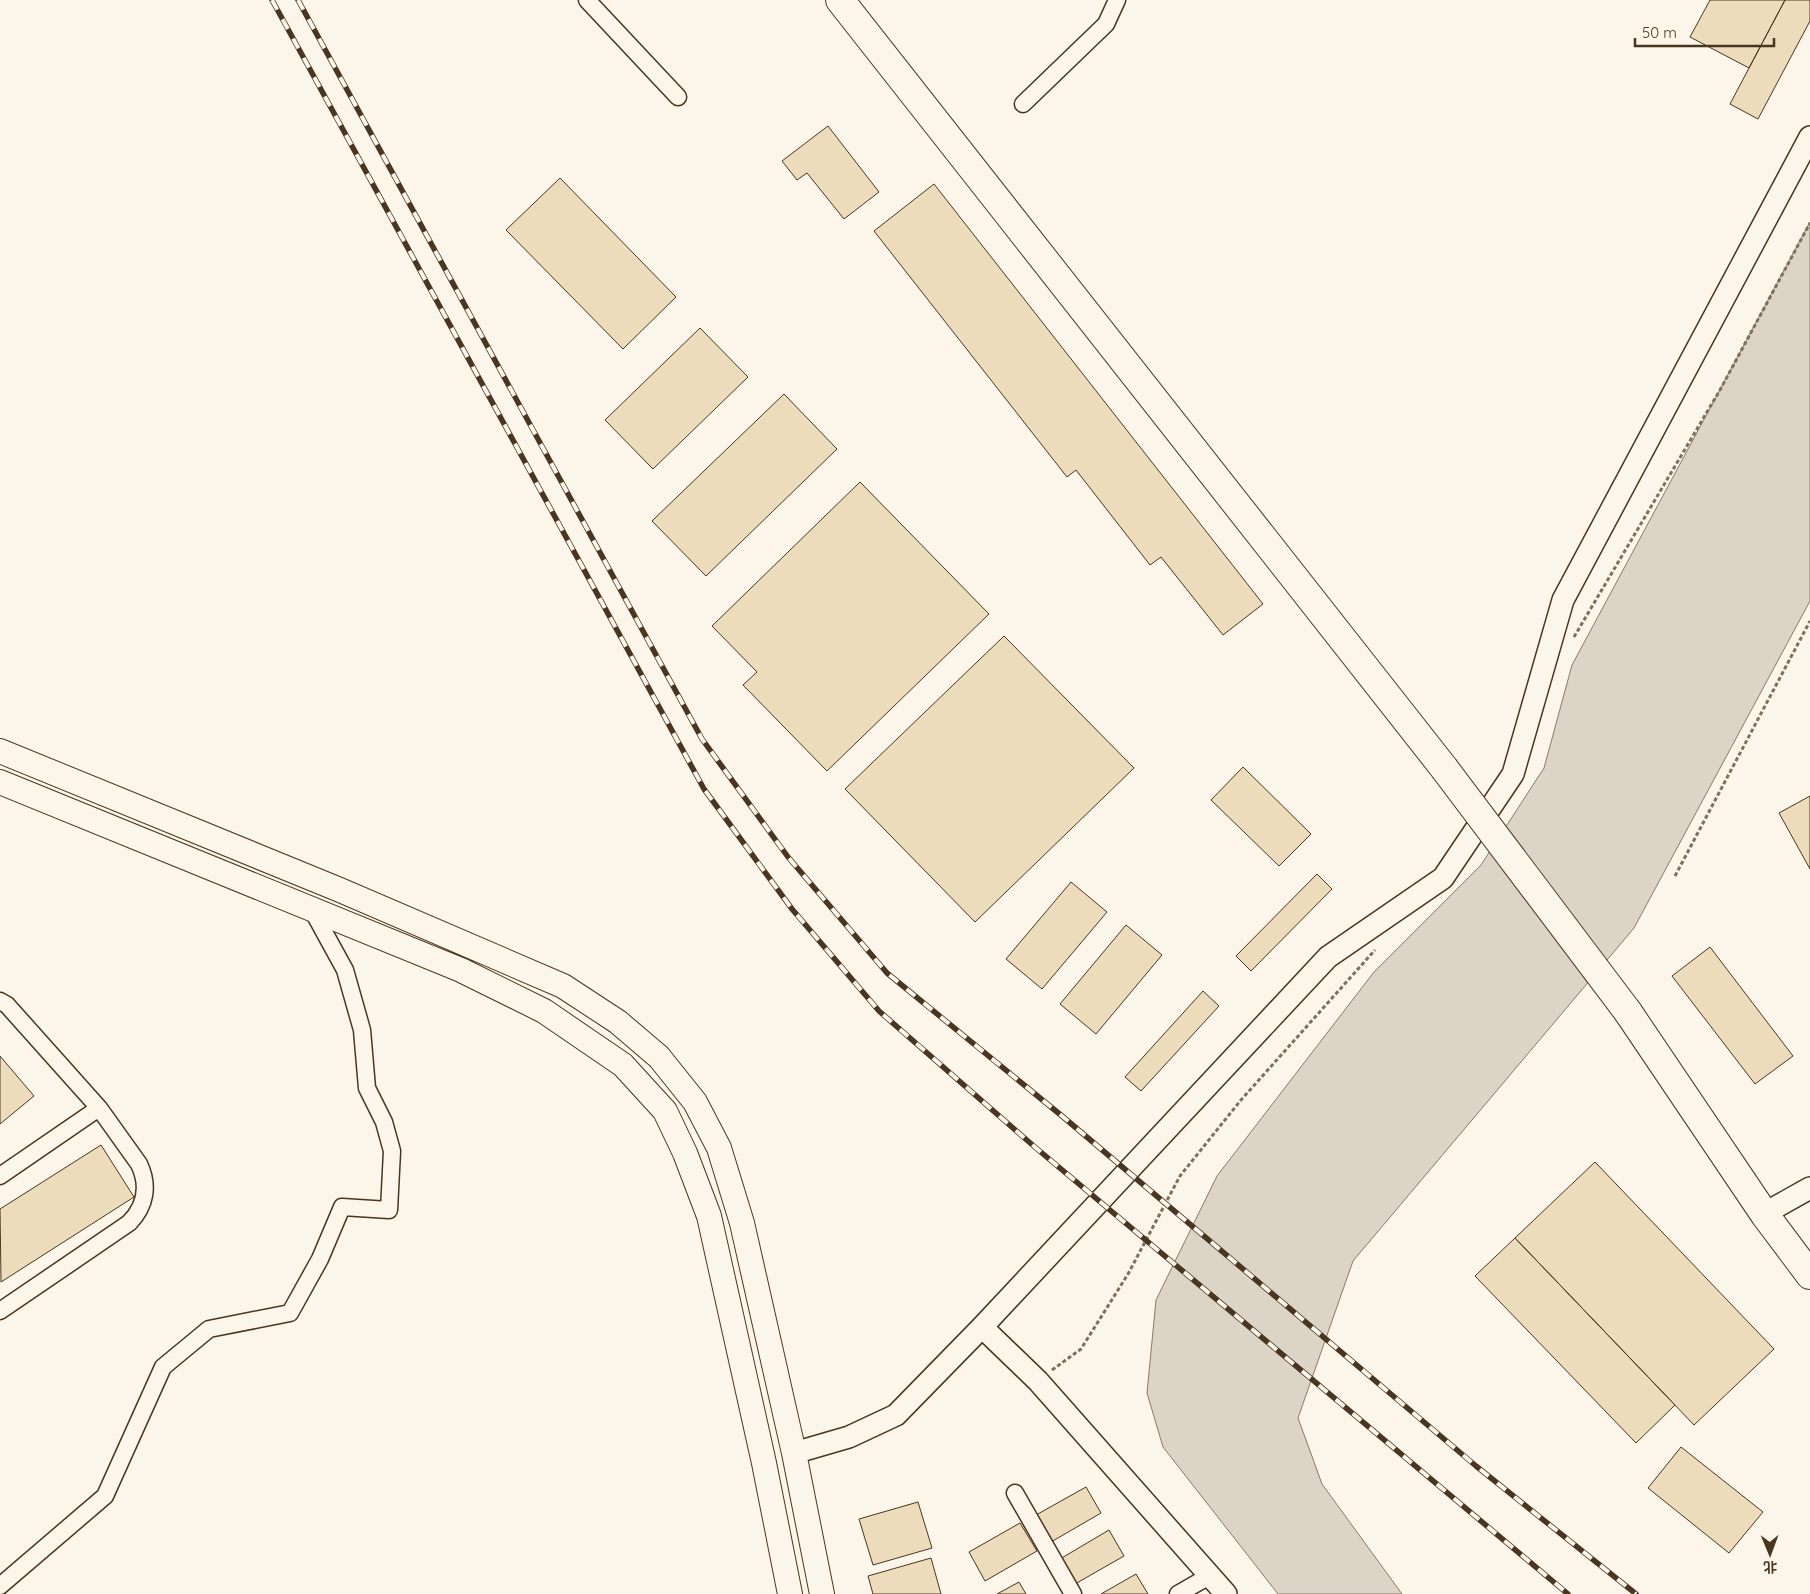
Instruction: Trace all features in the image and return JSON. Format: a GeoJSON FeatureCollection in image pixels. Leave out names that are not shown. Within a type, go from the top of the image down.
{"type":"FeatureCollection","features":[{"type":"Feature","properties":{"kind":"highway"},"geometry":{"type":"LineString","coordinates":[[840,0],[1444,768],[1810,1253]]}},
{"type":"Feature","properties":{"kind":"highway"},"geometry":{"type":"LineString","coordinates":[[1628,1012],[1765,1215],[1810,1275]]}},
{"type":"Feature","properties":{"kind":"main road"},"geometry":{"type":"LineString","coordinates":[[0,751],[340,890],[564,986],[618,1022],[659,1057],[695,1102],[719,1148],[742,1223],[794,1453],[822,1594]]}},
{"type":"Feature","properties":{"kind":"main road"},"geometry":{"type":"LineString","coordinates":[[0,782],[461,970],[544,1011],[623,1065],[666,1111],[685,1153],[709,1216],[764,1463],[790,1594]]}},
{"type":"Feature","properties":{"kind":"street"},"geometry":{"type":"LineString","coordinates":[[587,0],[678,97]]}},
{"type":"Feature","properties":{"kind":"street"},"geometry":{"type":"LineString","coordinates":[[1024,104],[1106,24],[1117,0]]}},
{"type":"Feature","properties":{"kind":"street"},"geometry":{"type":"LineString","coordinates":[[794,1453],[849,1437],[896,1415],[982,1327],[1328,957],[1443,878],[1513,774],[1563,600],[1810,137]]}},
{"type":"Feature","properties":{"kind":"street"},"geometry":{"type":"LineString","coordinates":[[0,1586],[105,1496],[163,1367],[209,1329],[290,1313],[320,1259],[342,1207],[389,1210],[392,1151],[384,1122],[367,1088],[362,1030],[345,970],[311,908]]}},
{"type":"Feature","properties":{"kind":"street"},"geometry":{"type":"LineString","coordinates":[[0,1001],[7,1005],[99,1108],[143,1173],[145,1192],[140,1209],[129,1223],[0,1311]]}},
{"type":"Feature","properties":{"kind":"street"},"geometry":{"type":"LineString","coordinates":[[0,1176],[99,1108]]}},
{"type":"Feature","properties":{"kind":"street"},"geometry":{"type":"LineString","coordinates":[[1776,1207],[1810,1188]]}},
{"type":"Feature","properties":{"kind":"street"},"geometry":{"type":"LineString","coordinates":[[982,1327],[1038,1381],[1226,1594]]}},
{"type":"Feature","properties":{"kind":"street"},"geometry":{"type":"LineString","coordinates":[[1015,1493],[1073,1594]]}},
{"type":"Feature","properties":{"kind":"street"},"geometry":{"type":"LineString","coordinates":[[1178,1594],[1211,1575]]}},
{"type":"Feature","properties":{"kind":"path"},"geometry":{"type":"LineString","coordinates":[[1569,645],[1720,390],[1810,222]]}},
{"type":"Feature","properties":{"kind":"path"},"geometry":{"type":"LineString","coordinates":[[1675,876],[1810,621]]}},
{"type":"Feature","properties":{"kind":"path"},"geometry":{"type":"LineString","coordinates":[[1038,1381],[1081,1349],[1128,1274],[1180,1176],[1241,1100],[1376,950]]}},
{"type":"Feature","properties":{"kind":"shaded area"},"geometry":{"type":"Polygon","coordinates":[[[1810,222],[1810,601],[1634,928],[1353,1261],[1298,1418],[1322,1484],[1402,1594],[1278,1594],[1163,1447],[1147,1393],[1156,1300],[1217,1176],[1374,972],[1481,865],[1544,768],[1572,665],[1810,222]]]}},
{"type":"Feature","properties":{"kind":"building"},"geometry":{"type":"Polygon","coordinates":[[[1710,0],[1785,0],[1749,68],[1690,37],[1710,0]]]}},
{"type":"Feature","properties":{"kind":"building"},"geometry":{"type":"Polygon","coordinates":[[[1785,0],[1810,0],[1810,21],[1758,119],[1730,104],[1785,0]]]}},
{"type":"Feature","properties":{"kind":"building"},"geometry":{"type":"Polygon","coordinates":[[[828,126],[879,192],[844,219],[807,173],[797,180],[782,161],[828,126]]]}},
{"type":"Feature","properties":{"kind":"building"},"geometry":{"type":"Polygon","coordinates":[[[560,178],[676,297],[623,349],[506,230],[560,178]]]}},
{"type":"Feature","properties":{"kind":"building"},"geometry":{"type":"Polygon","coordinates":[[[934,184],[1263,604],[1223,635],[1161,557],[1150,565],[1076,470],[1067,477],[874,231],[934,184]]]}},
{"type":"Feature","properties":{"kind":"building"},"geometry":{"type":"Polygon","coordinates":[[[700,328],[748,377],[653,469],[605,420],[700,328]]]}},
{"type":"Feature","properties":{"kind":"building"},"geometry":{"type":"Polygon","coordinates":[[[784,394],[837,449],[706,576],[652,521],[784,394]]]}},
{"type":"Feature","properties":{"kind":"building"},"geometry":{"type":"Polygon","coordinates":[[[860,482],[989,614],[827,771],[743,685],[757,672],[712,626],[860,482]]]}},
{"type":"Feature","properties":{"kind":"building"},"geometry":{"type":"Polygon","coordinates":[[[1004,636],[1134,768],[975,922],[845,789],[1004,636]]]}},
{"type":"Feature","properties":{"kind":"building"},"geometry":{"type":"Polygon","coordinates":[[[1243,767],[1311,834],[1279,866],[1211,800],[1243,767]]]}},
{"type":"Feature","properties":{"kind":"building"},"geometry":{"type":"Polygon","coordinates":[[[1810,796],[1810,869],[1779,813],[1810,796]]]}},
{"type":"Feature","properties":{"kind":"building"},"geometry":{"type":"Polygon","coordinates":[[[1317,874],[1332,889],[1251,971],[1236,956],[1317,874]]]}},
{"type":"Feature","properties":{"kind":"building"},"geometry":{"type":"Polygon","coordinates":[[[1071,882],[1107,912],[1042,989],[1006,959],[1071,882]]]}},
{"type":"Feature","properties":{"kind":"building"},"geometry":{"type":"Polygon","coordinates":[[[1126,925],[1162,955],[1096,1034],[1060,1004],[1126,925]]]}},
{"type":"Feature","properties":{"kind":"building"},"geometry":{"type":"Polygon","coordinates":[[[1710,947],[1793,1056],[1755,1084],[1672,976],[1710,947]]]}},
{"type":"Feature","properties":{"kind":"building"},"geometry":{"type":"Polygon","coordinates":[[[1203,991],[1219,1006],[1141,1091],[1125,1077],[1203,991]]]}},
{"type":"Feature","properties":{"kind":"building"},"geometry":{"type":"Polygon","coordinates":[[[0,1056],[34,1096],[0,1124],[0,1056]]]}},
{"type":"Feature","properties":{"kind":"building"},"geometry":{"type":"Polygon","coordinates":[[[101,1145],[134,1197],[1,1282],[0,1209],[101,1145]]]}},
{"type":"Feature","properties":{"kind":"building"},"geometry":{"type":"Polygon","coordinates":[[[1595,1162],[1774,1349],[1694,1425],[1515,1238],[1595,1162]]]}},
{"type":"Feature","properties":{"kind":"building"},"geometry":{"type":"Polygon","coordinates":[[[1515,1238],[1675,1405],[1636,1443],[1475,1276],[1515,1238]]]}},
{"type":"Feature","properties":{"kind":"building"},"geometry":{"type":"Polygon","coordinates":[[[1681,1447],[1763,1512],[1729,1553],[1648,1488],[1681,1447]]]}},
{"type":"Feature","properties":{"kind":"building"},"geometry":{"type":"Polygon","coordinates":[[[1086,1487],[1101,1513],[1051,1542],[1036,1515],[1086,1487]]]}},
{"type":"Feature","properties":{"kind":"building"},"geometry":{"type":"Polygon","coordinates":[[[918,1502],[932,1548],[873,1565],[859,1519],[918,1502]]]}},
{"type":"Feature","properties":{"kind":"building"},"geometry":{"type":"Polygon","coordinates":[[[1020,1523],[1037,1551],[985,1581],[969,1552],[1020,1523]]]}},
{"type":"Feature","properties":{"kind":"building"},"geometry":{"type":"Polygon","coordinates":[[[1109,1530],[1124,1556],[1075,1584],[1060,1559],[1109,1530]]]}},
{"type":"Feature","properties":{"kind":"building"},"geometry":{"type":"Polygon","coordinates":[[[931,1558],[941,1594],[873,1594],[868,1576],[931,1558]]]}},
{"type":"Feature","properties":{"kind":"building"},"geometry":{"type":"Polygon","coordinates":[[[1136,1574],[1148,1594],[1101,1594],[1136,1574]]]}},
{"type":"Feature","properties":{"kind":"building"},"geometry":{"type":"Polygon","coordinates":[[[1019,1582],[1026,1594],[997,1594],[1019,1582]]]}},
{"type":"Feature","properties":{"kind":"railway"},"geometry":{"type":"LineString","coordinates":[[272,0],[704,789],[792,909],[879,1011],[1036,1148],[1568,1594]]}},
{"type":"Feature","properties":{"kind":"railway"},"geometry":{"type":"LineString","coordinates":[[298,0],[702,739],[788,857],[887,973],[1062,1116],[1476,1466],[1636,1594]]}}]}
